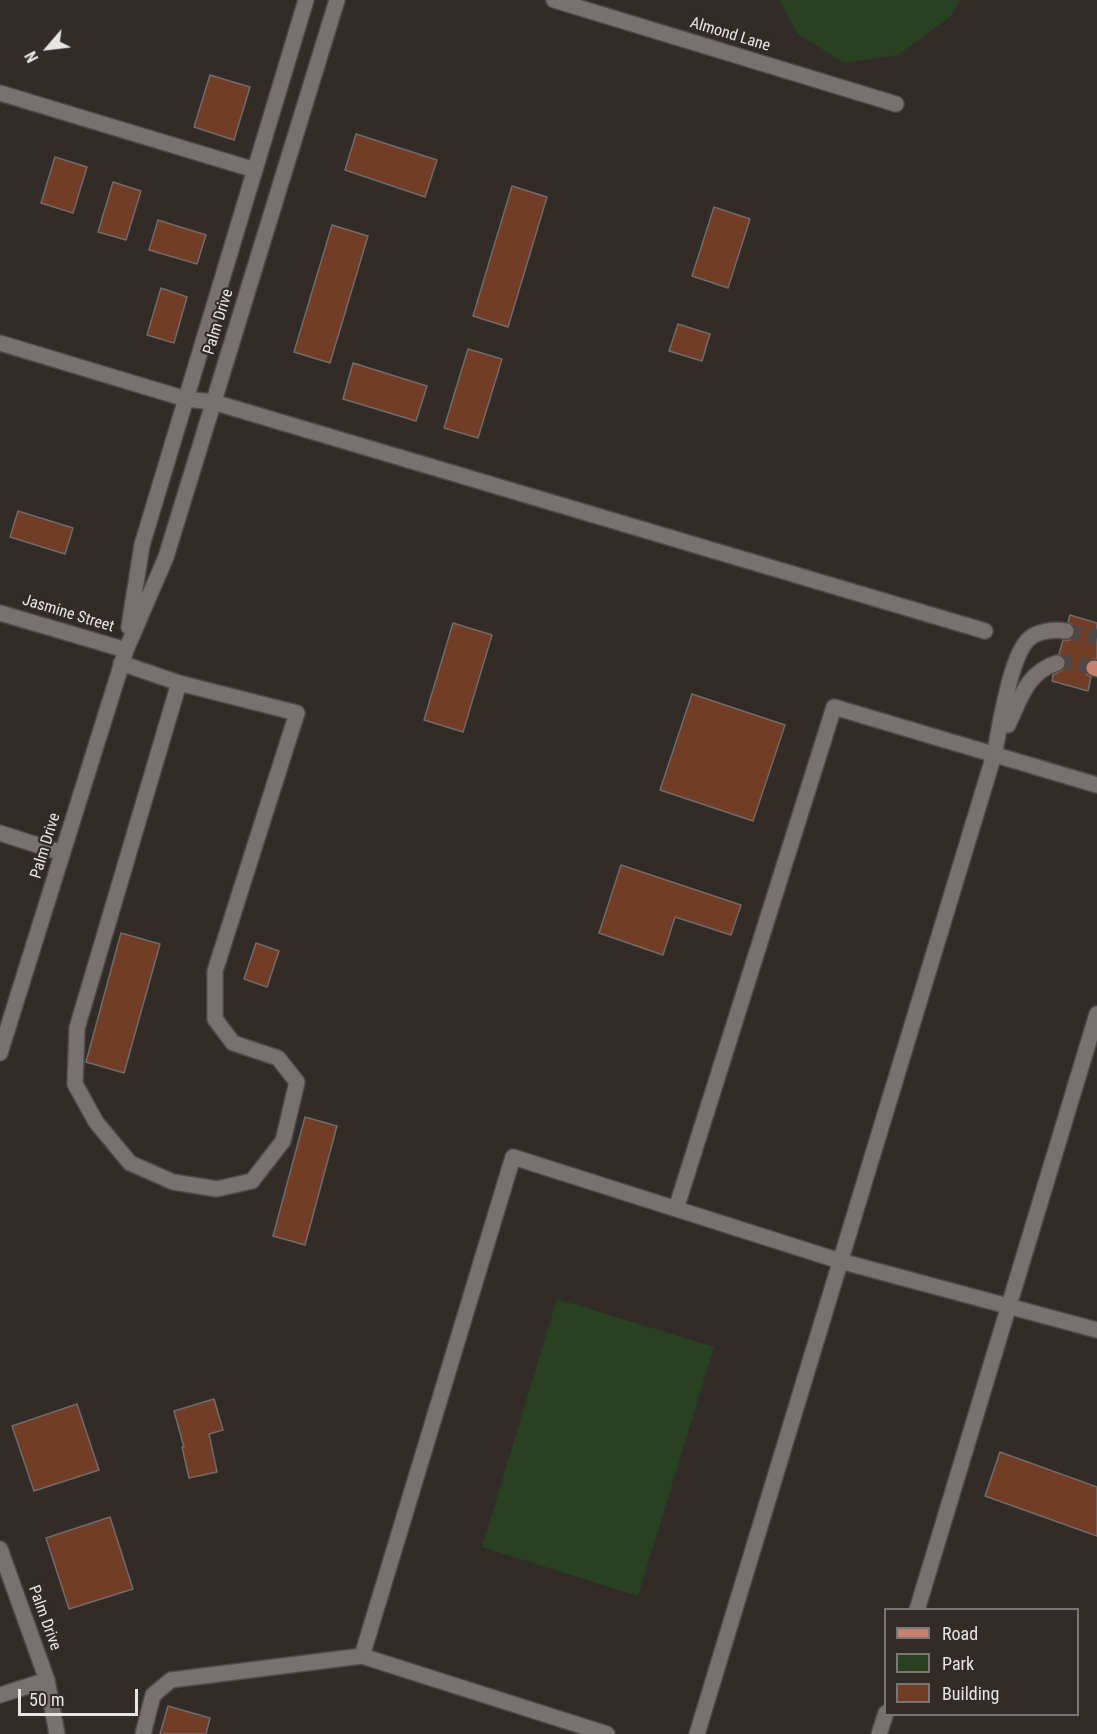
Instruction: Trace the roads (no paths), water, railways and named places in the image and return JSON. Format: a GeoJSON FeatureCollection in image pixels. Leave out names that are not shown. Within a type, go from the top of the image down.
{"type":"FeatureCollection","features":[{"type":"Feature","properties":{"kind":"street","name":"Palm Drive"},"geometry":{"type":"LineString","coordinates":[[123,657],[142,545],[306,0]]}},
{"type":"Feature","properties":{"kind":"street","name":"Palm Drive"},"geometry":{"type":"LineString","coordinates":[[0,1053],[123,657],[166,557],[337,0]]}},
{"type":"Feature","properties":{"kind":"street","name":"Almond Lane"},"geometry":{"type":"LineString","coordinates":[[554,0],[896,104]]}},
{"type":"Feature","properties":{"kind":"street"},"geometry":{"type":"LineString","coordinates":[[0,93],[255,170]]}},
{"type":"Feature","properties":{"kind":"street"},"geometry":{"type":"LineString","coordinates":[[0,343],[186,399],[213,402],[986,631]]}},
{"type":"Feature","properties":{"kind":"street","name":"Jasmine Street"},"geometry":{"type":"LineString","coordinates":[[1,616],[123,657],[179,683],[297,713],[215,971],[215,1019],[233,1043],[278,1058],[297,1082],[283,1141],[252,1181],[217,1189],[173,1182],[130,1163],[96,1122],[75,1083],[77,1028],[179,683]]}},
{"type":"Feature","properties":{"kind":"street"},"geometry":{"type":"LineString","coordinates":[[697,1734],[994,755],[1017,655],[1030,638],[1055,629],[1066,631]]}},
{"type":"Feature","properties":{"kind":"street"},"geometry":{"type":"LineString","coordinates":[[994,755],[1029,679],[1046,666],[1057,663]]}},
{"type":"Feature","properties":{"kind":"street"},"geometry":{"type":"LineString","coordinates":[[676,1209],[834,707],[1097,785]]}},
{"type":"Feature","properties":{"kind":"street"},"geometry":{"type":"LineString","coordinates":[[0,833],[62,853]]}},
{"type":"Feature","properties":{"kind":"street"},"geometry":{"type":"LineString","coordinates":[[918,1608],[1097,1014]]}},
{"type":"Feature","properties":{"kind":"street"},"geometry":{"type":"LineString","coordinates":[[362,1656],[513,1156],[840,1261],[1097,1330]]}},
{"type":"Feature","properties":{"kind":"street","name":"Palm Drive"},"geometry":{"type":"LineString","coordinates":[[0,1550],[47,1680],[57,1734]]}},
{"type":"Feature","properties":{"kind":"street"},"geometry":{"type":"LineString","coordinates":[[143,1734],[153,1695],[171,1680],[362,1656],[607,1734]]}},
{"type":"Feature","properties":{"kind":"street"},"geometry":{"type":"LineString","coordinates":[[0,1695],[47,1680]]}},
{"type":"Feature","properties":{"kind":"street"},"geometry":{"type":"LineString","coordinates":[[879,1734],[884,1716]]}},
{"type":"Feature","properties":{"kind":"tunnel"},"geometry":{"type":"LineString","coordinates":[[1066,631],[1097,637]]}},
{"type":"Feature","properties":{"kind":"tunnel"},"geometry":{"type":"LineString","coordinates":[[1057,663],[1073,662],[1094,668]]}}]}
